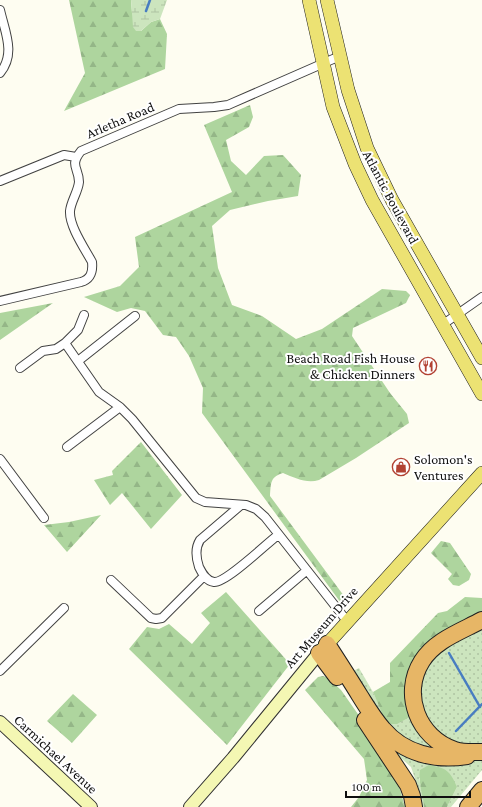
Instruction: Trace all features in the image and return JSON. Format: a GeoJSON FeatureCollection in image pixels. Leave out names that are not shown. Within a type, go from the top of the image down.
{"type":"FeatureCollection","features":[{"type":"Feature","properties":{"kind":"highway"},"geometry":{"type":"LineString","coordinates":[[482,620],[444,640],[422,660],[416,672],[413,684],[413,699],[415,712],[421,724],[436,740],[455,750],[464,752],[482,752]]}},
{"type":"Feature","properties":{"kind":"highway"},"geometry":{"type":"LineString","coordinates":[[323,648],[377,722],[399,743],[415,751],[436,758],[458,757],[482,752]]}},
{"type":"Feature","properties":{"kind":"highway"},"geometry":{"type":"LineString","coordinates":[[323,648],[349,695],[378,742],[408,785],[414,807]]}},
{"type":"Feature","properties":{"kind":"highway"},"geometry":{"type":"LineString","coordinates":[[468,807],[482,790]]}},
{"type":"Feature","properties":{"kind":"main road","name":"Atlantic Boulevard"},"geometry":{"type":"LineString","coordinates":[[309,0],[334,107],[350,154],[361,178],[482,394]]}},
{"type":"Feature","properties":{"kind":"main road","name":"Atlantic Boulevard"},"geometry":{"type":"LineString","coordinates":[[327,0],[356,118],[367,148],[392,200],[482,358]]}},
{"type":"Feature","properties":{"kind":"main road","name":"Art Museum Drive"},"geometry":{"type":"LineString","coordinates":[[323,648],[482,473]]}},
{"type":"Feature","properties":{"kind":"street"},"geometry":{"type":"LineString","coordinates":[[0,10],[9,51],[9,56],[2,71]]}},
{"type":"Feature","properties":{"kind":"street","name":"Arletha Road"},"geometry":{"type":"LineString","coordinates":[[0,301],[81,282],[87,280],[92,274],[92,262],[70,218],[70,210],[79,179],[75,168],[76,157],[81,151],[179,109],[214,108],[228,105],[340,56]]}},
{"type":"Feature","properties":{"kind":"street"},"geometry":{"type":"LineString","coordinates":[[0,181],[64,155],[76,157]]}},
{"type":"Feature","properties":{"kind":"street"},"geometry":{"type":"LineString","coordinates":[[442,325],[482,297]]}},
{"type":"Feature","properties":{"kind":"street"},"geometry":{"type":"LineString","coordinates":[[20,368],[44,351],[56,349],[65,342],[78,330],[84,316]]}},
{"type":"Feature","properties":{"kind":"street"},"geometry":{"type":"LineString","coordinates":[[78,362],[135,316]]}},
{"type":"Feature","properties":{"kind":"street"},"geometry":{"type":"LineString","coordinates":[[65,342],[99,392],[120,408],[143,432],[196,498],[205,502],[246,505],[256,509],[265,517],[347,622]]}},
{"type":"Feature","properties":{"kind":"street"},"geometry":{"type":"LineString","coordinates":[[67,447],[120,408]]}},
{"type":"Feature","properties":{"kind":"street"},"geometry":{"type":"LineString","coordinates":[[0,459],[44,518]]}},
{"type":"Feature","properties":{"kind":"street"},"geometry":{"type":"LineString","coordinates":[[241,505],[200,540],[196,546],[197,561],[204,576],[214,582],[227,578],[278,535]]}},
{"type":"Feature","properties":{"kind":"street"},"geometry":{"type":"LineString","coordinates":[[259,611],[306,571]]}},
{"type":"Feature","properties":{"kind":"street"},"geometry":{"type":"LineString","coordinates":[[111,580],[151,618],[156,620],[162,618],[204,576]]}},
{"type":"Feature","properties":{"kind":"street"},"geometry":{"type":"LineString","coordinates":[[0,671],[64,608]]}},
{"type":"Feature","properties":{"kind":"street","name":"Art Museum Drive"},"geometry":{"type":"LineString","coordinates":[[190,807],[233,758],[323,648]]}},
{"type":"Feature","properties":{"kind":"street","name":"Carmichael Avenue"},"geometry":{"type":"LineString","coordinates":[[0,722],[91,807]]}},
{"type":"Feature","properties":{"kind":"green space"},"geometry":{"type":"Polygon","coordinates":[[[69,0],[131,0],[132,13],[141,31],[151,22],[160,19],[167,34],[165,69],[64,111],[85,73],[69,0]]]}},
{"type":"Feature","properties":{"kind":"green space"},"geometry":{"type":"Polygon","coordinates":[[[131,0],[167,0],[160,19],[151,22],[141,31],[136,31],[133,27],[131,0]]]}},
{"type":"Feature","properties":{"kind":"green space"},"geometry":{"type":"Polygon","coordinates":[[[250,105],[253,117],[249,127],[226,140],[231,161],[246,175],[264,156],[283,155],[301,175],[298,196],[230,210],[212,226],[218,268],[232,305],[262,316],[296,339],[322,329],[382,289],[406,291],[410,295],[406,303],[353,328],[352,336],[390,393],[407,414],[409,423],[356,458],[319,480],[306,481],[283,473],[276,476],[271,484],[270,496],[347,600],[341,603],[202,413],[203,388],[189,356],[176,337],[163,335],[145,311],[131,308],[117,312],[84,297],[120,286],[139,267],[135,237],[232,192],[204,125],[250,105]]]}},
{"type":"Feature","properties":{"kind":"green space"},"geometry":{"type":"Polygon","coordinates":[[[53,303],[0,340],[0,313],[53,303]]]}},
{"type":"Feature","properties":{"kind":"green space"},"geometry":{"type":"Polygon","coordinates":[[[141,442],[182,495],[151,529],[122,493],[110,505],[94,480],[113,475],[112,471],[141,442]]]}},
{"type":"Feature","properties":{"kind":"green space"},"geometry":{"type":"Polygon","coordinates":[[[101,515],[67,552],[44,525],[69,522],[101,515]]]}},
{"type":"Feature","properties":{"kind":"green space"},"geometry":{"type":"Polygon","coordinates":[[[441,541],[450,543],[471,574],[469,580],[459,586],[453,585],[448,579],[452,574],[431,553],[441,541]]]}},
{"type":"Feature","properties":{"kind":"green space"},"geometry":{"type":"Polygon","coordinates":[[[226,592],[290,664],[227,745],[129,649],[147,627],[159,629],[169,624],[192,644],[210,623],[201,613],[226,592]]]}},
{"type":"Feature","properties":{"kind":"green space"},"geometry":{"type":"Polygon","coordinates":[[[465,597],[482,598],[482,616],[427,650],[413,715],[397,724],[391,724],[385,720],[373,692],[390,682],[390,663],[438,613],[447,611],[465,597]]]}},
{"type":"Feature","properties":{"kind":"green space"},"geometry":{"type":"Polygon","coordinates":[[[482,625],[482,747],[446,742],[422,716],[419,676],[444,644],[482,625]]]}},
{"type":"Feature","properties":{"kind":"green space"},"geometry":{"type":"Polygon","coordinates":[[[359,668],[373,692],[386,720],[413,715],[436,748],[437,753],[396,735],[351,672],[359,668]]]}},
{"type":"Feature","properties":{"kind":"green space"},"geometry":{"type":"Polygon","coordinates":[[[323,676],[328,678],[341,690],[360,717],[376,744],[377,753],[392,773],[399,786],[405,807],[351,807],[359,797],[367,780],[364,759],[305,690],[318,677],[323,676]]]}},
{"type":"Feature","properties":{"kind":"green space"},"geometry":{"type":"Polygon","coordinates":[[[73,694],[97,715],[72,743],[47,721],[73,694]]]}},
{"type":"Feature","properties":{"kind":"green space"},"geometry":{"type":"Polygon","coordinates":[[[384,737],[469,763],[482,757],[482,770],[451,807],[447,807],[457,787],[419,778],[424,807],[421,807],[420,793],[411,767],[393,751],[384,737]]]}},
{"type":"Feature","properties":{"kind":"green space"},"geometry":{"type":"Polygon","coordinates":[[[429,765],[440,767],[447,771],[457,787],[447,807],[424,807],[420,784],[420,770],[429,765]]]}},
{"type":"Feature","properties":{"kind":"waterway"},"geometry":{"type":"LineString","coordinates":[[146,11],[150,0]]}},
{"type":"Feature","properties":{"kind":"waterway"},"geometry":{"type":"LineString","coordinates":[[449,653],[480,707]]}},
{"type":"Feature","properties":{"kind":"waterway"},"geometry":{"type":"LineString","coordinates":[[456,731],[482,704]]}},
{"type":"Feature","properties":{"kind":"place","name":"Beach Road Fish House & Chicken Dinners"},"geometry":{"type":"Point","coordinates":[428,366]}},
{"type":"Feature","properties":{"kind":"place","name":"Solomon's Ventures"},"geometry":{"type":"Point","coordinates":[401,467]}}]}
